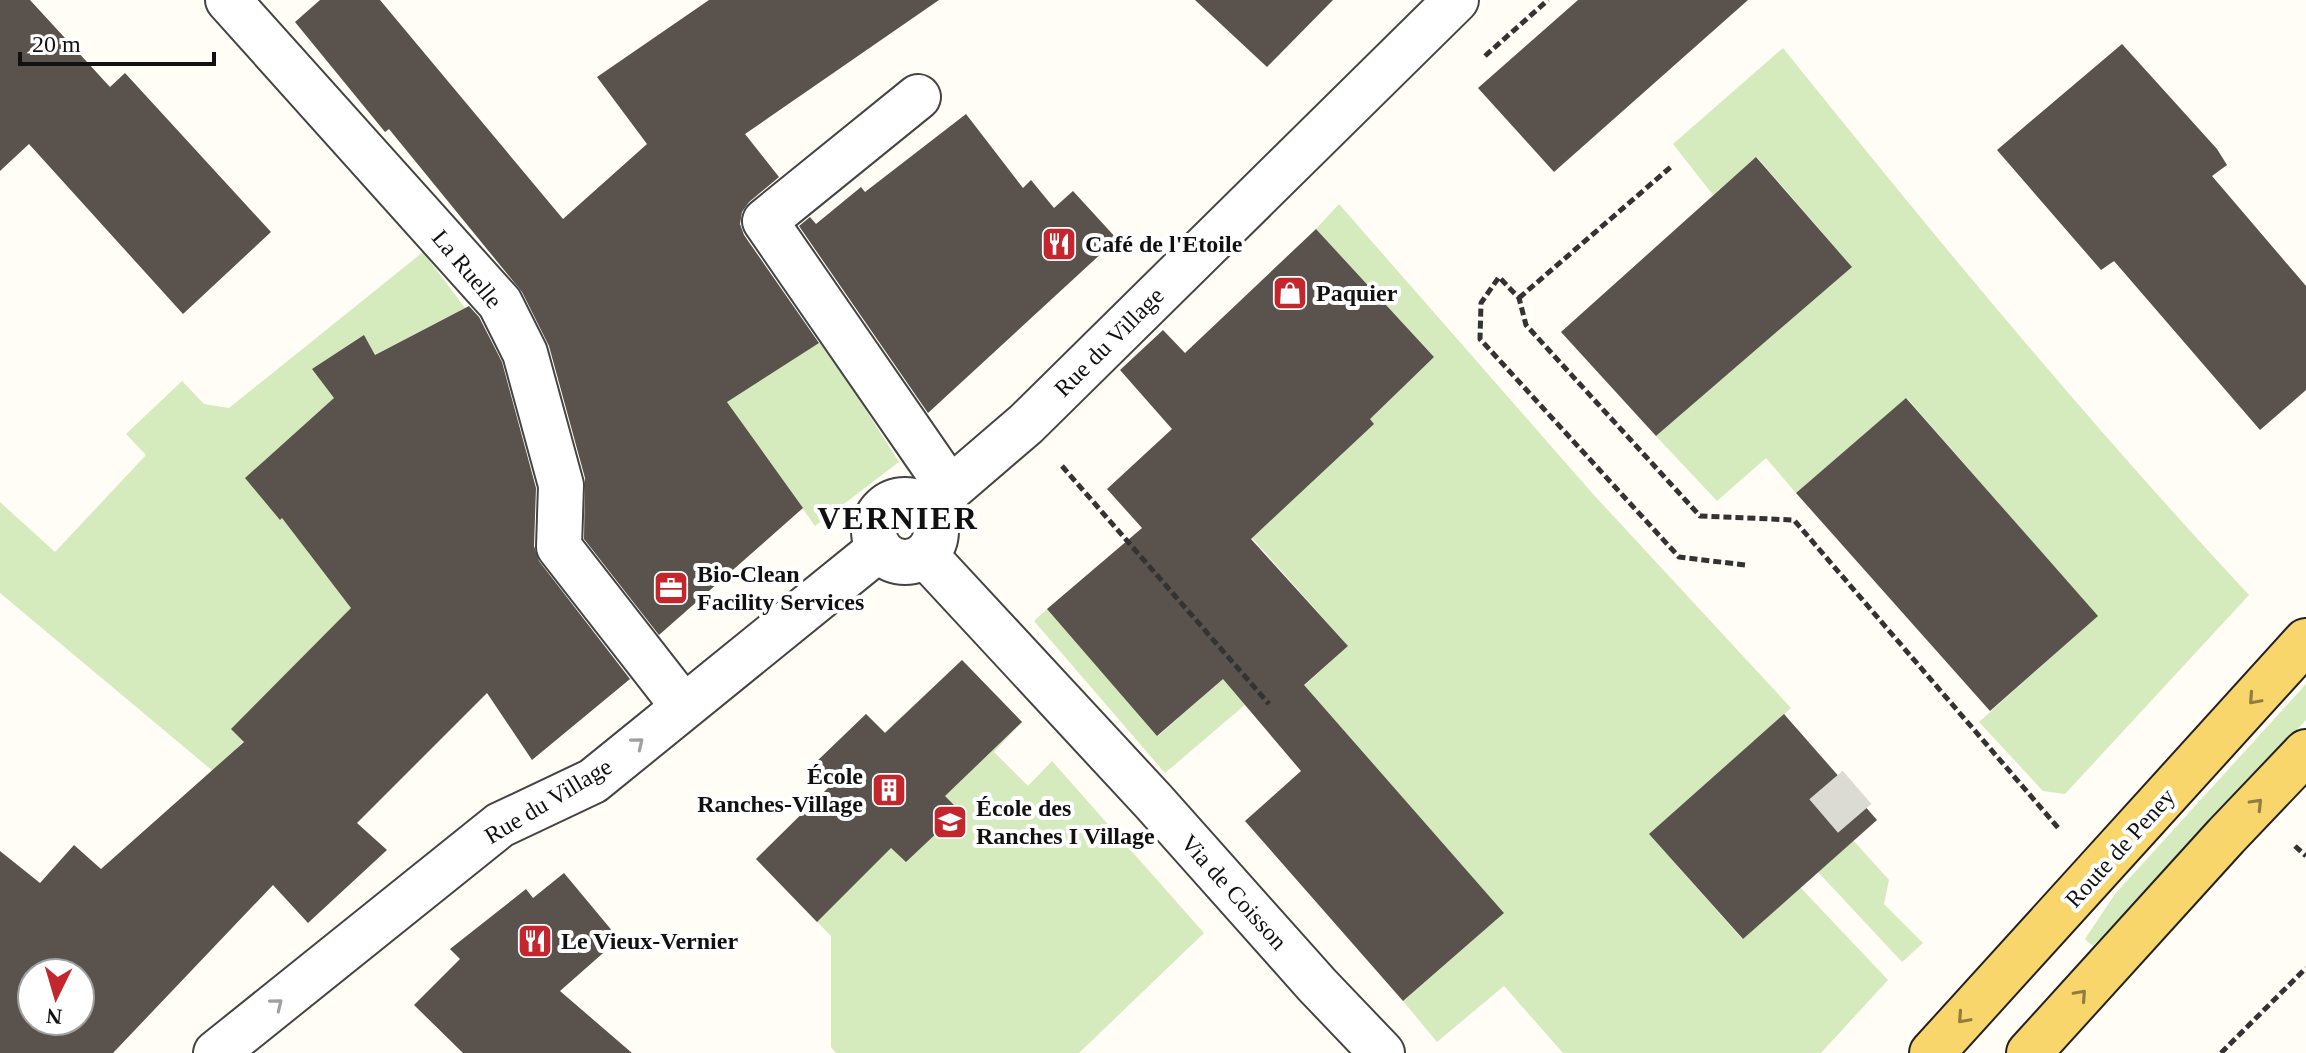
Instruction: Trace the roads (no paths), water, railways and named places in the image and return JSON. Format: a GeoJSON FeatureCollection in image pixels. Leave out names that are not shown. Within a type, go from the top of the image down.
{"type":"FeatureCollection","features":[{"type":"Feature","properties":{"kind":"main road","name":"Route de Peney"},"geometry":{"type":"LineString","coordinates":[[1932,1053],[2306,641]]}},
{"type":"Feature","properties":{"kind":"main road"},"geometry":{"type":"LineString","coordinates":[[2029,1053],[2306,752]]}},
{"type":"Feature","properties":{"kind":"street","name":"La Ruelle"},"geometry":{"type":"LineString","coordinates":[[228,0],[500,303],[525,353],[561,485],[559,547],[683,706]]}},
{"type":"Feature","properties":{"kind":"street","name":"Rue du Village"},"geometry":{"type":"LineString","coordinates":[[938,499],[1026,424],[1456,0]]}},
{"type":"Feature","properties":{"kind":"street"},"geometry":{"type":"LineString","coordinates":[[918,97],[765,221],[938,499],[935,541],[925,555],[909,562],[892,560],[879,549],[874,531],[879,513],[893,502],[938,499]]}},
{"type":"Feature","properties":{"kind":"street","name":"Rue du Village"},"geometry":{"type":"LineString","coordinates":[[216,1053],[500,825],[593,781],[879,549]]}},
{"type":"Feature","properties":{"kind":"street","name":"Via de Coisson"},"geometry":{"type":"LineString","coordinates":[[925,555],[1382,1053]]}},
{"type":"Feature","properties":{"kind":"tunnel"},"geometry":{"type":"LineString","coordinates":[[1826,785],[1869,835]]}},
{"type":"Feature","properties":{"kind":"place","name":"Café de l'Etoile"},"geometry":{"type":"Point","coordinates":[1059,244]}},
{"type":"Feature","properties":{"kind":"place","name":"Paquier"},"geometry":{"type":"Point","coordinates":[1290,293]}},
{"type":"Feature","properties":{"kind":"place","name":"Bio-Clean Facility Services"},"geometry":{"type":"Point","coordinates":[671,588]}},
{"type":"Feature","properties":{"kind":"place","name":"École Ranches-Village"},"geometry":{"type":"Point","coordinates":[889,790]}},
{"type":"Feature","properties":{"kind":"place","name":"École des Ranches I Village"},"geometry":{"type":"Point","coordinates":[950,822]}},
{"type":"Feature","properties":{"kind":"place","name":"Le Vieux-Vernier"},"geometry":{"type":"Point","coordinates":[535,941]}},
{"type":"Feature","properties":{"kind":"district","name":"VERNIER"},"geometry":{"type":"Point","coordinates":[898,518]}}]}
